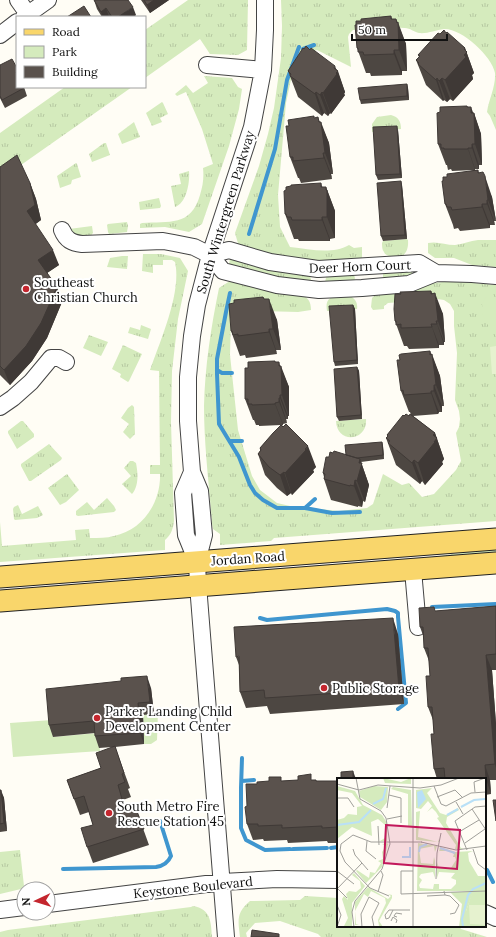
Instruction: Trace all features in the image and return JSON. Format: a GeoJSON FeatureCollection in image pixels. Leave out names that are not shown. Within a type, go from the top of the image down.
{"type":"FeatureCollection","features":[{"type":"Feature","properties":{"kind":"main road","name":"Jordan Road"},"geometry":{"type":"LineString","coordinates":[[0,577],[496,539]]}},
{"type":"Feature","properties":{"kind":"main road","name":"Jordan Road"},"geometry":{"type":"LineString","coordinates":[[0,601],[496,563]]}},
{"type":"Feature","properties":{"kind":"street"},"geometry":{"type":"LineString","coordinates":[[18,0],[22,16]]}},
{"type":"Feature","properties":{"kind":"street"},"geometry":{"type":"LineString","coordinates":[[26,16],[48,0]]}},
{"type":"Feature","properties":{"kind":"street","name":"South Wintergreen Parkway"},"geometry":{"type":"LineString","coordinates":[[226,937],[197,562],[186,535],[183,493],[192,472],[188,421],[190,356],[197,305],[210,255],[248,144],[262,70],[265,30],[265,0]]}},
{"type":"Feature","properties":{"kind":"street"},"geometry":{"type":"LineString","coordinates":[[0,35],[16,23]]}},
{"type":"Feature","properties":{"kind":"street"},"geometry":{"type":"LineString","coordinates":[[207,65],[262,70]]}},
{"type":"Feature","properties":{"kind":"street"},"geometry":{"type":"LineString","coordinates":[[62,230],[67,238],[75,243],[101,244],[163,241],[194,247],[210,255]]}},
{"type":"Feature","properties":{"kind":"street","name":"Deer Horn Court"},"geometry":{"type":"LineString","coordinates":[[436,273],[419,263],[318,270],[270,262],[229,250],[210,255],[223,270],[277,285],[319,290],[409,284],[436,273],[496,276]]}},
{"type":"Feature","properties":{"kind":"street"},"geometry":{"type":"LineString","coordinates":[[370,287],[376,267]]}},
{"type":"Feature","properties":{"kind":"street"},"geometry":{"type":"LineString","coordinates":[[318,270],[319,290]]}},
{"type":"Feature","properties":{"kind":"street"},"geometry":{"type":"LineString","coordinates":[[0,407],[25,386],[51,358],[59,358],[66,362]]}},
{"type":"Feature","properties":{"kind":"street"},"geometry":{"type":"LineString","coordinates":[[413,570],[418,626]]}},
{"type":"Feature","properties":{"kind":"street","name":"Keystone Boulevard"},"geometry":{"type":"LineString","coordinates":[[56,903],[222,882],[277,879],[337,880]]}},
{"type":"Feature","properties":{"kind":"street"},"geometry":{"type":"LineString","coordinates":[[0,910],[16,908]]}},
{"type":"Feature","properties":{"kind":"street"},"geometry":{"type":"LineString","coordinates":[[486,914],[496,918]]}},
{"type":"Feature","properties":{"kind":"green space"},"geometry":{"type":"Polygon","coordinates":[[[188,0],[248,0],[247,50],[238,55],[210,54],[200,39],[146,77],[146,29],[188,0]]]}},
{"type":"Feature","properties":{"kind":"green space"},"geometry":{"type":"Polygon","coordinates":[[[281,0],[496,0],[496,130],[487,112],[494,83],[495,73],[493,66],[475,44],[459,33],[451,30],[444,29],[422,33],[407,28],[353,30],[348,37],[351,67],[317,50],[310,52],[293,70],[286,103],[278,195],[280,227],[290,247],[328,251],[349,245],[354,248],[362,247],[362,259],[325,262],[299,261],[239,247],[235,233],[259,166],[274,108],[281,58],[281,0]]]}},
{"type":"Feature","properties":{"kind":"green space"},"geometry":{"type":"Polygon","coordinates":[[[204,76],[232,78],[238,87],[242,89],[239,109],[229,146],[202,224],[189,232],[165,227],[140,228],[140,224],[142,223],[170,222],[178,220],[191,213],[196,205],[203,185],[203,168],[213,164],[202,129],[186,92],[177,96],[175,94],[186,85],[193,93],[208,83],[204,76]]]}},
{"type":"Feature","properties":{"kind":"green space"},"geometry":{"type":"Polygon","coordinates":[[[64,88],[131,88],[21,165],[0,186],[0,133],[64,88]]]}},
{"type":"Feature","properties":{"kind":"green space"},"geometry":{"type":"Polygon","coordinates":[[[162,102],[168,114],[160,118],[162,122],[152,126],[146,113],[162,102]]]}},
{"type":"Feature","properties":{"kind":"green space"},"geometry":{"type":"Polygon","coordinates":[[[391,115],[399,120],[401,129],[372,132],[372,124],[377,117],[391,115]]]}},
{"type":"Feature","properties":{"kind":"green space"},"geometry":{"type":"Polygon","coordinates":[[[134,122],[140,137],[122,144],[118,134],[134,122]]]}},
{"type":"Feature","properties":{"kind":"green space"},"geometry":{"type":"Polygon","coordinates":[[[106,143],[110,155],[92,162],[89,154],[106,143]]]}},
{"type":"Feature","properties":{"kind":"green space"},"geometry":{"type":"Polygon","coordinates":[[[76,163],[81,177],[72,180],[71,184],[60,188],[57,176],[76,163]]]}},
{"type":"Feature","properties":{"kind":"green space"},"geometry":{"type":"Polygon","coordinates":[[[189,171],[187,191],[179,205],[175,207],[171,186],[181,184],[179,174],[189,171]]]}},
{"type":"Feature","properties":{"kind":"green space"},"geometry":{"type":"Polygon","coordinates":[[[159,198],[160,208],[140,210],[139,202],[159,198]]]}},
{"type":"Feature","properties":{"kind":"green space"},"geometry":{"type":"Polygon","coordinates":[[[127,222],[127,232],[109,234],[108,224],[127,222]]]}},
{"type":"Feature","properties":{"kind":"green space"},"geometry":{"type":"Polygon","coordinates":[[[92,226],[93,233],[91,235],[78,235],[70,233],[69,229],[92,226]]]}},
{"type":"Feature","properties":{"kind":"green space"},"geometry":{"type":"Polygon","coordinates":[[[407,239],[407,251],[400,257],[386,255],[382,248],[383,241],[407,239]]]}},
{"type":"Feature","properties":{"kind":"green space"},"geometry":{"type":"Polygon","coordinates":[[[478,240],[496,240],[496,267],[472,265],[454,258],[435,258],[428,253],[428,243],[435,242],[455,245],[478,240]]]}},
{"type":"Feature","properties":{"kind":"green space"},"geometry":{"type":"Polygon","coordinates":[[[143,254],[161,254],[180,258],[188,271],[178,319],[172,371],[171,422],[174,521],[171,532],[165,540],[165,550],[0,562],[0,522],[2,546],[76,540],[75,530],[89,529],[90,538],[105,538],[124,533],[134,528],[142,521],[154,504],[160,484],[160,474],[150,474],[150,465],[160,465],[159,371],[150,370],[173,302],[176,274],[175,262],[172,260],[163,260],[163,265],[153,265],[153,273],[142,271],[143,254]]]}},
{"type":"Feature","properties":{"kind":"green space"},"geometry":{"type":"Polygon","coordinates":[[[128,256],[127,269],[107,267],[110,258],[128,256]]]}},
{"type":"Feature","properties":{"kind":"green space"},"geometry":{"type":"Polygon","coordinates":[[[230,258],[310,275],[311,280],[308,283],[280,279],[229,265],[230,258]]]}},
{"type":"Feature","properties":{"kind":"green space"},"geometry":{"type":"Polygon","coordinates":[[[412,271],[413,277],[383,278],[383,274],[385,272],[412,271]]]}},
{"type":"Feature","properties":{"kind":"green space"},"geometry":{"type":"Polygon","coordinates":[[[327,274],[352,274],[355,278],[354,282],[328,284],[325,282],[327,274]]]}},
{"type":"Feature","properties":{"kind":"green space"},"geometry":{"type":"Polygon","coordinates":[[[233,279],[300,293],[305,296],[311,307],[311,310],[298,312],[261,311],[231,315],[230,355],[238,430],[252,476],[260,490],[277,503],[290,506],[339,511],[367,508],[373,504],[383,474],[402,485],[409,483],[422,497],[434,494],[456,470],[461,461],[456,433],[459,427],[460,419],[455,400],[457,353],[454,311],[450,304],[444,300],[437,299],[388,303],[384,306],[384,309],[373,310],[371,307],[372,298],[375,295],[424,284],[452,281],[496,285],[496,521],[274,538],[271,541],[220,545],[220,534],[213,529],[212,523],[204,406],[209,347],[219,288],[233,279]]]}},
{"type":"Feature","properties":{"kind":"green space"},"geometry":{"type":"Polygon","coordinates":[[[349,295],[356,301],[357,309],[327,311],[327,301],[329,299],[336,296],[349,295]]]}},
{"type":"Feature","properties":{"kind":"green space"},"geometry":{"type":"Polygon","coordinates":[[[486,297],[492,299],[496,303],[496,326],[488,325],[483,315],[482,304],[486,297]]]}},
{"type":"Feature","properties":{"kind":"green space"},"geometry":{"type":"Polygon","coordinates":[[[141,325],[151,329],[148,339],[128,333],[130,327],[140,330],[141,325]]]}},
{"type":"Feature","properties":{"kind":"green space"},"geometry":{"type":"Polygon","coordinates":[[[89,335],[108,342],[101,356],[83,348],[89,335]]]}},
{"type":"Feature","properties":{"kind":"green space"},"geometry":{"type":"Polygon","coordinates":[[[123,345],[142,354],[128,382],[120,377],[121,374],[112,369],[123,345]]]}},
{"type":"Feature","properties":{"kind":"green space"},"geometry":{"type":"Polygon","coordinates":[[[496,346],[496,374],[492,374],[490,347],[496,346]]]}},
{"type":"Feature","properties":{"kind":"green space"},"geometry":{"type":"Polygon","coordinates":[[[132,405],[134,407],[135,434],[130,439],[123,432],[129,424],[121,418],[132,405]]]}},
{"type":"Feature","properties":{"kind":"green space"},"geometry":{"type":"Polygon","coordinates":[[[366,419],[362,432],[358,436],[352,437],[346,437],[341,434],[336,421],[366,419]]]}},
{"type":"Feature","properties":{"kind":"green space"},"geometry":{"type":"Polygon","coordinates":[[[23,421],[34,434],[34,437],[17,449],[8,431],[23,421]]]}},
{"type":"Feature","properties":{"kind":"green space"},"geometry":{"type":"Polygon","coordinates":[[[49,444],[62,458],[61,460],[29,481],[21,464],[49,444]]]}},
{"type":"Feature","properties":{"kind":"green space"},"geometry":{"type":"Polygon","coordinates":[[[130,461],[136,463],[137,475],[136,487],[132,494],[122,484],[131,476],[124,468],[130,461]]]}},
{"type":"Feature","properties":{"kind":"green space"},"geometry":{"type":"Polygon","coordinates":[[[67,474],[79,490],[66,502],[60,505],[48,488],[67,474]]]}},
{"type":"Feature","properties":{"kind":"green space"},"geometry":{"type":"Polygon","coordinates":[[[107,498],[116,510],[114,512],[76,515],[76,511],[87,502],[94,510],[107,498]]]}},
{"type":"Feature","properties":{"kind":"green space"},"geometry":{"type":"Polygon","coordinates":[[[18,505],[22,514],[38,506],[43,515],[37,518],[15,520],[13,509],[18,505]]]}},
{"type":"Feature","properties":{"kind":"green space"},"geometry":{"type":"Polygon","coordinates":[[[496,548],[496,556],[411,560],[496,548]]]}},
{"type":"Feature","properties":{"kind":"green space"},"geometry":{"type":"Polygon","coordinates":[[[158,711],[157,740],[151,744],[144,744],[143,715],[154,714],[154,712],[158,711]]]}},
{"type":"Feature","properties":{"kind":"green space"},"geometry":{"type":"Polygon","coordinates":[[[52,720],[53,737],[98,733],[100,751],[13,757],[10,723],[52,720]]]}},
{"type":"Feature","properties":{"kind":"green space"},"geometry":{"type":"Polygon","coordinates":[[[20,850],[23,881],[16,881],[16,890],[0,894],[0,852],[20,850]]]}},
{"type":"Feature","properties":{"kind":"green space"},"geometry":{"type":"Polygon","coordinates":[[[305,896],[337,898],[337,927],[460,927],[461,929],[487,937],[321,937],[318,934],[280,921],[255,923],[246,933],[247,937],[240,937],[240,913],[245,905],[250,901],[300,900],[305,896]]]}},
{"type":"Feature","properties":{"kind":"green space"},"geometry":{"type":"Polygon","coordinates":[[[193,906],[207,913],[210,921],[212,937],[0,937],[0,932],[8,930],[193,906]]]}},
{"type":"Feature","properties":{"kind":"building"},"geometry":{"type":"Polygon","coordinates":[[[94,0],[128,0],[133,7],[120,16],[111,16],[106,8],[101,12],[94,0]]]}},
{"type":"Feature","properties":{"kind":"building"},"geometry":{"type":"Polygon","coordinates":[[[144,0],[154,0],[147,5],[144,0]]]}},
{"type":"Feature","properties":{"kind":"building"},"geometry":{"type":"Polygon","coordinates":[[[84,6],[90,16],[69,16],[84,6]]]}},
{"type":"Feature","properties":{"kind":"building"},"geometry":{"type":"Polygon","coordinates":[[[391,16],[391,19],[396,19],[397,23],[398,22],[399,50],[394,50],[394,54],[364,55],[363,52],[358,52],[355,25],[356,21],[361,21],[361,19],[391,16]]]}},
{"type":"Feature","properties":{"kind":"building"},"geometry":{"type":"Polygon","coordinates":[[[444,30],[465,48],[464,49],[467,52],[464,55],[466,57],[445,80],[442,78],[439,81],[418,64],[419,63],[416,60],[420,56],[418,55],[438,33],[440,34],[444,30]]]}},
{"type":"Feature","properties":{"kind":"building"},"geometry":{"type":"Polygon","coordinates":[[[306,46],[335,66],[334,68],[338,71],[320,95],[316,92],[315,94],[290,76],[291,74],[288,71],[303,48],[304,49],[306,46]]]}},
{"type":"Feature","properties":{"kind":"building"},"geometry":{"type":"Polygon","coordinates":[[[12,59],[16,66],[16,88],[24,88],[2,100],[0,96],[0,65],[12,59]]]}},
{"type":"Feature","properties":{"kind":"building"},"geometry":{"type":"Polygon","coordinates":[[[407,84],[407,96],[360,100],[358,88],[407,84]]]}},
{"type":"Feature","properties":{"kind":"building"},"geometry":{"type":"Polygon","coordinates":[[[440,107],[471,107],[471,113],[474,113],[475,144],[472,144],[472,148],[468,149],[441,148],[441,144],[438,144],[437,113],[440,112],[440,107]]]}},
{"type":"Feature","properties":{"kind":"building"},"geometry":{"type":"Polygon","coordinates":[[[314,116],[314,118],[318,117],[319,122],[321,122],[325,153],[323,153],[324,158],[293,161],[293,157],[290,157],[286,126],[289,126],[288,120],[314,116]]]}},
{"type":"Feature","properties":{"kind":"building"},"geometry":{"type":"Polygon","coordinates":[[[397,126],[400,174],[376,175],[373,127],[397,126]]]}},
{"type":"Feature","properties":{"kind":"building","name":"Southeast Christian Church"},"geometry":{"type":"Polygon","coordinates":[[[17,155],[30,183],[35,205],[27,211],[53,250],[38,260],[57,287],[41,323],[26,346],[4,370],[0,366],[0,167],[17,155]]]}},
{"type":"Feature","properties":{"kind":"building"},"geometry":{"type":"Polygon","coordinates":[[[478,170],[478,173],[483,172],[485,176],[488,200],[487,204],[482,204],[482,207],[452,210],[451,207],[447,207],[445,204],[442,181],[443,177],[447,177],[447,174],[478,170]]]}},
{"type":"Feature","properties":{"kind":"building"},"geometry":{"type":"Polygon","coordinates":[[[401,181],[405,235],[381,236],[377,183],[401,181]]]}},
{"type":"Feature","properties":{"kind":"building"},"geometry":{"type":"Polygon","coordinates":[[[321,183],[321,187],[326,187],[327,190],[327,217],[322,217],[322,220],[292,220],[291,217],[287,217],[285,214],[284,191],[286,190],[286,187],[291,185],[321,183]]]}},
{"type":"Feature","properties":{"kind":"building"},"geometry":{"type":"Polygon","coordinates":[[[431,291],[431,294],[435,293],[437,324],[431,324],[432,327],[401,328],[401,324],[396,325],[394,309],[395,294],[401,294],[400,292],[431,291]]]}},
{"type":"Feature","properties":{"kind":"building"},"geometry":{"type":"Polygon","coordinates":[[[263,297],[264,299],[269,299],[273,329],[269,329],[269,332],[238,336],[238,334],[233,335],[231,331],[229,304],[234,303],[234,300],[263,297]]]}},
{"type":"Feature","properties":{"kind":"building"},"geometry":{"type":"Polygon","coordinates":[[[353,305],[357,360],[334,362],[329,306],[353,305]]]}},
{"type":"Feature","properties":{"kind":"building"},"geometry":{"type":"Polygon","coordinates":[[[430,351],[430,355],[432,354],[436,385],[434,385],[434,391],[431,391],[431,393],[404,395],[403,390],[401,391],[397,360],[400,360],[399,355],[430,351]]]}},
{"type":"Feature","properties":{"kind":"building"},"geometry":{"type":"Polygon","coordinates":[[[248,362],[279,362],[279,366],[281,366],[282,395],[280,395],[279,402],[275,404],[248,404],[248,399],[245,399],[245,368],[248,368],[248,362]]]}},
{"type":"Feature","properties":{"kind":"building"},"geometry":{"type":"Polygon","coordinates":[[[357,367],[361,415],[337,417],[334,369],[357,367]]]}},
{"type":"Feature","properties":{"kind":"building"},"geometry":{"type":"Polygon","coordinates":[[[406,414],[409,416],[410,414],[435,433],[433,435],[437,438],[418,463],[414,460],[412,463],[388,443],[390,441],[386,438],[403,415],[404,416],[406,414]]]}},
{"type":"Feature","properties":{"kind":"building"},"geometry":{"type":"Polygon","coordinates":[[[286,424],[308,446],[285,473],[284,472],[280,475],[269,467],[258,454],[261,450],[260,448],[273,433],[281,425],[283,427],[286,424]]]}},
{"type":"Feature","properties":{"kind":"building"},"geometry":{"type":"Polygon","coordinates":[[[382,442],[383,455],[357,458],[346,455],[345,445],[382,442]]]}},
{"type":"Feature","properties":{"kind":"building"},"geometry":{"type":"Polygon","coordinates":[[[334,451],[360,459],[359,463],[362,463],[354,486],[324,479],[325,474],[323,473],[326,457],[329,457],[330,452],[333,453],[334,451]]]}},
{"type":"Feature","properties":{"kind":"building","name":"Public Storage"},"geometry":{"type":"Polygon","coordinates":[[[496,606],[496,654],[486,655],[495,764],[485,765],[486,778],[445,778],[444,768],[434,769],[431,734],[434,734],[432,707],[428,707],[426,676],[430,676],[428,648],[424,648],[423,627],[420,627],[419,608],[434,607],[435,611],[496,606]]]}},
{"type":"Feature","properties":{"kind":"building","name":"Public Storage"},"geometry":{"type":"Polygon","coordinates":[[[393,618],[399,689],[265,698],[264,690],[240,692],[239,656],[236,657],[234,627],[393,618]]]}},
{"type":"Feature","properties":{"kind":"building","name":"Parker Landing Child Development Center"},"geometry":{"type":"Polygon","coordinates":[[[147,676],[150,702],[138,703],[140,733],[95,736],[94,721],[49,725],[46,689],[121,681],[121,678],[147,676]]]}},
{"type":"Feature","properties":{"kind":"building","name":"South Metro Fire Rescue Station 45"},"geometry":{"type":"Polygon","coordinates":[[[115,746],[124,773],[122,774],[125,782],[118,785],[122,799],[127,812],[136,809],[144,829],[87,847],[81,828],[93,825],[84,796],[74,799],[67,780],[101,768],[96,753],[115,746]]]}},
{"type":"Feature","properties":{"kind":"building"},"geometry":{"type":"Polygon","coordinates":[[[353,771],[353,778],[341,778],[341,772],[353,771]]]}},
{"type":"Feature","properties":{"kind":"building"},"geometry":{"type":"Polygon","coordinates":[[[311,774],[311,780],[337,781],[337,827],[322,828],[322,826],[282,828],[282,825],[258,826],[258,824],[247,824],[245,807],[247,806],[246,784],[257,784],[257,782],[269,781],[269,777],[281,777],[281,781],[298,780],[298,776],[311,774]]]}},
{"type":"Feature","properties":{"kind":"building"},"geometry":{"type":"Polygon","coordinates":[[[0,790],[4,823],[0,824],[0,790]]]}},
{"type":"Feature","properties":{"kind":"building"},"geometry":{"type":"Polygon","coordinates":[[[493,800],[496,800],[496,821],[493,800]]]}},
{"type":"Feature","properties":{"kind":"building"},"geometry":{"type":"Polygon","coordinates":[[[252,930],[279,934],[279,937],[251,937],[252,930]]]}},
{"type":"Feature","properties":{"kind":"waterway"},"geometry":{"type":"LineString","coordinates":[[303,49],[314,45]]}},
{"type":"Feature","properties":{"kind":"waterway"},"geometry":{"type":"LineString","coordinates":[[249,234],[275,149],[287,80],[299,47]]}},
{"type":"Feature","properties":{"kind":"waterway"},"geometry":{"type":"LineString","coordinates":[[230,293],[217,359],[219,424],[239,457],[250,485],[255,493],[263,500],[277,508],[305,508],[315,499]]}},
{"type":"Feature","properties":{"kind":"waterway"},"geometry":{"type":"LineString","coordinates":[[217,370],[222,373],[232,373]]}},
{"type":"Feature","properties":{"kind":"waterway"},"geometry":{"type":"LineString","coordinates":[[230,441],[242,441]]}},
{"type":"Feature","properties":{"kind":"waterway"},"geometry":{"type":"LineString","coordinates":[[305,508],[332,513],[360,512]]}},
{"type":"Feature","properties":{"kind":"waterway"},"geometry":{"type":"LineString","coordinates":[[432,607],[496,604]]}},
{"type":"Feature","properties":{"kind":"waterway"},"geometry":{"type":"LineString","coordinates":[[260,618],[267,620],[387,609],[395,611],[398,613],[406,703],[398,709]]}},
{"type":"Feature","properties":{"kind":"waterway"},"geometry":{"type":"LineString","coordinates":[[242,758],[241,828],[246,840],[265,850],[290,849]]}},
{"type":"Feature","properties":{"kind":"waterway"},"geometry":{"type":"LineString","coordinates":[[242,781],[254,780]]}},
{"type":"Feature","properties":{"kind":"waterway"},"geometry":{"type":"LineString","coordinates":[[63,869],[156,867],[163,865],[171,856],[160,821]]}},
{"type":"Feature","properties":{"kind":"waterway"},"geometry":{"type":"LineString","coordinates":[[331,848],[337,847]]}},
{"type":"Feature","properties":{"kind":"waterway"},"geometry":{"type":"LineString","coordinates":[[293,849],[327,848]]}},
{"type":"Feature","properties":{"kind":"waterway"},"geometry":{"type":"LineString","coordinates":[[487,870],[493,882]]}},
{"type":"Feature","properties":{"kind":"place","name":"Southeast Christian Church"},"geometry":{"type":"Point","coordinates":[26,289]}},
{"type":"Feature","properties":{"kind":"place","name":"Public Storage"},"geometry":{"type":"Point","coordinates":[324,688]}},
{"type":"Feature","properties":{"kind":"place","name":"Parker Landing Child Development Center"},"geometry":{"type":"Point","coordinates":[97,718]}},
{"type":"Feature","properties":{"kind":"place","name":"South Metro Fire Rescue Station 45"},"geometry":{"type":"Point","coordinates":[109,813]}}]}
